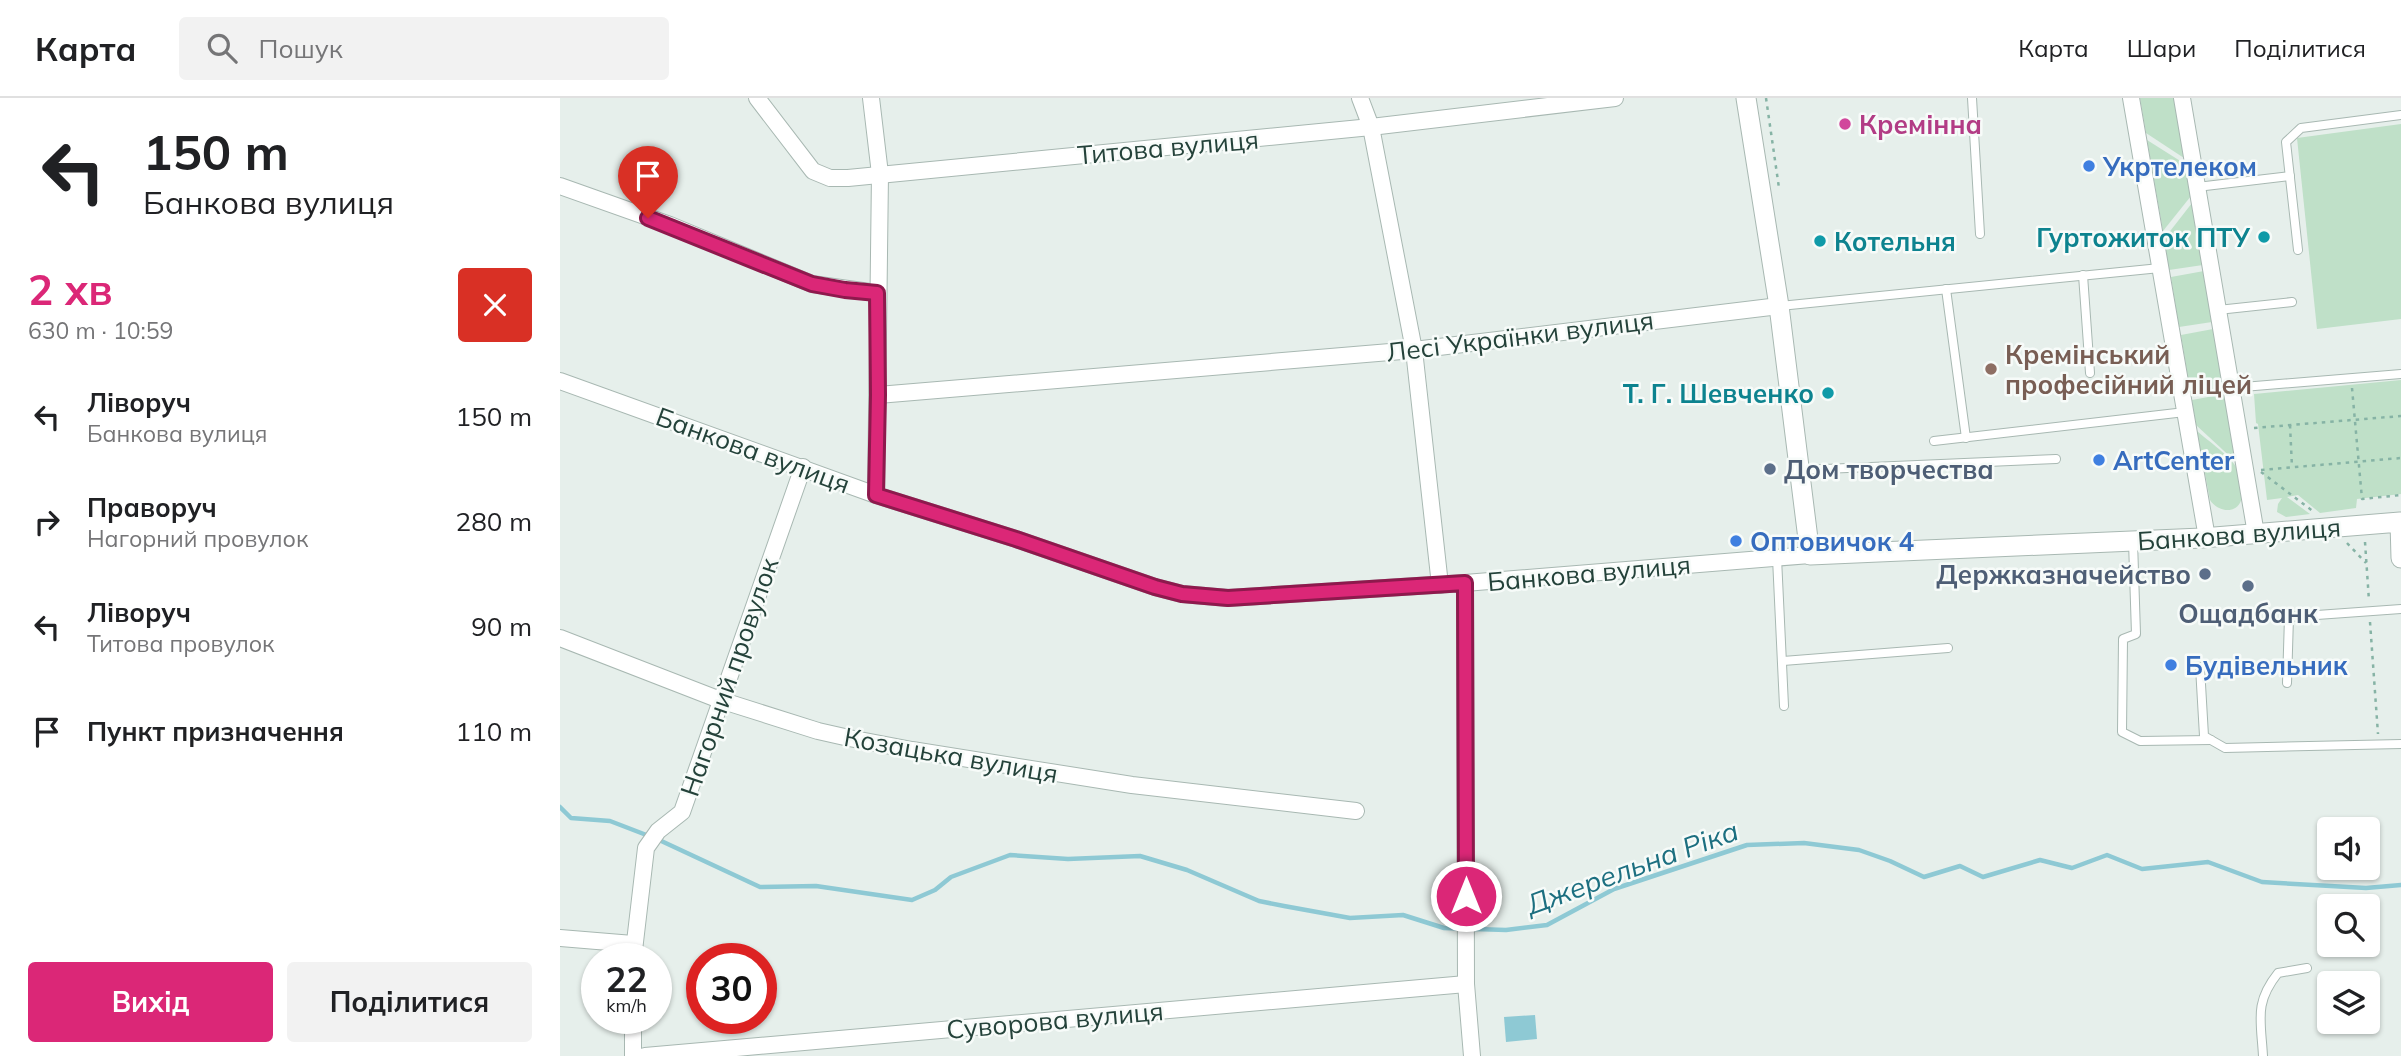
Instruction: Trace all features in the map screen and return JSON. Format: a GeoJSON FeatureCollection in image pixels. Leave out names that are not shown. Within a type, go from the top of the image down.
{"type":"FeatureCollection","features":[{"type":"Feature","properties":{"kind":"street","name":"Титова вулиця"},"geometry":{"type":"LineString","coordinates":[[757,98],[813,171],[830,178],[872,177],[880,174],[1371,127],[1615,98]]}},
{"type":"Feature","properties":{"kind":"street"},"geometry":{"type":"LineString","coordinates":[[871,98],[880,174],[876,495]]}},
{"type":"Feature","properties":{"kind":"street"},"geometry":{"type":"LineString","coordinates":[[1360,98],[1371,127],[1414,350],[1440,584]]}},
{"type":"Feature","properties":{"kind":"street"},"geometry":{"type":"LineString","coordinates":[[1746,98],[1779,306],[1810,555]]}},
{"type":"Feature","properties":{"kind":"street"},"geometry":{"type":"LineString","coordinates":[[2131,98],[2207,538]]}},
{"type":"Feature","properties":{"kind":"street"},"geometry":{"type":"LineString","coordinates":[[2182,98],[2256,534]]}},
{"type":"Feature","properties":{"kind":"street"},"geometry":{"type":"LineString","coordinates":[[560,186],[670,225],[812,284],[877,293]]}},
{"type":"Feature","properties":{"kind":"street","name":"Лесі Українки вулиця"},"geometry":{"type":"LineString","coordinates":[[878,395],[1414,350],[1779,306]]}},
{"type":"Feature","properties":{"kind":"street","name":"Банкова вулиця"},"geometry":{"type":"LineString","coordinates":[[560,381],[876,495],[1155,587],[1182,594],[1228,598],[1465,583],[1810,555],[2207,538],[2400,522]]}},
{"type":"Feature","properties":{"kind":"street","name":"Нагорний провулок"},"geometry":{"type":"LineString","coordinates":[[634,943],[646,848],[658,831],[682,812],[803,467]]}},
{"type":"Feature","properties":{"kind":"street"},"geometry":{"type":"LineString","coordinates":[[2400,522],[2401,558]]}},
{"type":"Feature","properties":{"kind":"street"},"geometry":{"type":"LineString","coordinates":[[1465,583],[1466,984],[1472,1056]]}},
{"type":"Feature","properties":{"kind":"street","name":"Козацька вулиця"},"geometry":{"type":"LineString","coordinates":[[560,638],[720,700],[818,731],[912,750],[1132,785],[1356,811]]}},
{"type":"Feature","properties":{"kind":"street"},"geometry":{"type":"LineString","coordinates":[[560,938],[588,943]]}},
{"type":"Feature","properties":{"kind":"street","name":"Суворова вулиця"},"geometry":{"type":"LineString","coordinates":[[645,1056],[1466,984]]}},
{"type":"Feature","properties":{"kind":"street"},"geometry":{"type":"LineString","coordinates":[[633,1034],[633,1056]]}},
{"type":"Feature","properties":{"kind":"lane"},"geometry":{"type":"LineString","coordinates":[[1972,98],[1980,234]]}},
{"type":"Feature","properties":{"kind":"lane"},"geometry":{"type":"LineString","coordinates":[[2298,250],[2286,142],[2301,128],[2401,115]]}},
{"type":"Feature","properties":{"kind":"lane"},"geometry":{"type":"LineString","coordinates":[[2197,187],[2290,176]]}},
{"type":"Feature","properties":{"kind":"lane","name":"Лесі Українки вулиця"},"geometry":{"type":"LineString","coordinates":[[1779,306],[2160,268]]}},
{"type":"Feature","properties":{"kind":"lane"},"geometry":{"type":"LineString","coordinates":[[2083,275],[2090,373]]}},
{"type":"Feature","properties":{"kind":"lane"},"geometry":{"type":"LineString","coordinates":[[1946,289],[1966,438]]}},
{"type":"Feature","properties":{"kind":"lane"},"geometry":{"type":"LineString","coordinates":[[2218,310],[2292,302]]}},
{"type":"Feature","properties":{"kind":"lane"},"geometry":{"type":"LineString","coordinates":[[2231,388],[2401,374]]}},
{"type":"Feature","properties":{"kind":"lane"},"geometry":{"type":"LineString","coordinates":[[1934,441],[2185,412]]}},
{"type":"Feature","properties":{"kind":"lane"},"geometry":{"type":"LineString","coordinates":[[1801,470],[2056,459]]}},
{"type":"Feature","properties":{"kind":"lane"},"geometry":{"type":"LineString","coordinates":[[2133,541],[2136,634],[2123,639],[2122,732],[2140,741],[2211,740]]}},
{"type":"Feature","properties":{"kind":"lane"},"geometry":{"type":"LineString","coordinates":[[1777,558],[1784,706]]}},
{"type":"Feature","properties":{"kind":"lane"},"geometry":{"type":"LineString","coordinates":[[2287,683],[2289,617],[2401,609]]}},
{"type":"Feature","properties":{"kind":"lane"},"geometry":{"type":"LineString","coordinates":[[1783,661],[1948,648]]}},
{"type":"Feature","properties":{"kind":"lane"},"geometry":{"type":"LineString","coordinates":[[2200,667],[2204,736],[2225,748],[2401,744]]}},
{"type":"Feature","properties":{"kind":"lane"},"geometry":{"type":"LineString","coordinates":[[2263,1056],[2260,1005],[2265,988],[2278,973],[2307,968]]}},
{"type":"Feature","properties":{"kind":"path"},"geometry":{"type":"LineString","coordinates":[[2351,378],[2362,499],[2401,495]]}},
{"type":"Feature","properties":{"kind":"path"},"geometry":{"type":"LineString","coordinates":[[2253,428],[2401,416]]}},
{"type":"Feature","properties":{"kind":"path"},"geometry":{"type":"LineString","coordinates":[[2290,425],[2292,467]]}},
{"type":"Feature","properties":{"kind":"path"},"geometry":{"type":"LineString","coordinates":[[2322,518],[2259,470],[2401,458]]}},
{"type":"Feature","properties":{"kind":"path"},"geometry":{"type":"LineString","coordinates":[[2365,540],[2378,744]]}},
{"type":"Feature","properties":{"kind":"path"},"geometry":{"type":"LineString","coordinates":[[2347,543],[2366,563]]}},
{"type":"Feature","properties":{"kind":"green space"},"geometry":{"type":"Polygon","coordinates":[[[2140,98],[2174,98],[2184,158],[2146,133],[2140,98]]]}},
{"type":"Feature","properties":{"kind":"green space"},"geometry":{"type":"Polygon","coordinates":[[[2401,124],[2401,319],[2317,329],[2297,138],[2401,124]]]}},
{"type":"Feature","properties":{"kind":"green space"},"geometry":{"type":"Polygon","coordinates":[[[2147,140],[2185,164],[2191,196],[2163,231],[2147,140]]]}},
{"type":"Feature","properties":{"kind":"green space"},"geometry":{"type":"Polygon","coordinates":[[[2192,203],[2203,265],[2169,270],[2164,239],[2192,203]]]}},
{"type":"Feature","properties":{"kind":"green space"},"geometry":{"type":"Polygon","coordinates":[[[2204,271],[2212,322],[2179,327],[2171,277],[2204,271]]]}},
{"type":"Feature","properties":{"kind":"green space"},"geometry":{"type":"Polygon","coordinates":[[[2213,329],[2223,390],[2191,396],[2181,335],[2213,329]]]}},
{"type":"Feature","properties":{"kind":"green space"},"geometry":{"type":"Polygon","coordinates":[[[2401,380],[2401,494],[2357,499],[2356,508],[2320,513],[2298,495],[2287,497],[2310,514],[2286,517],[2277,512],[2282,498],[2267,500],[2254,394],[2401,380]]]}},
{"type":"Feature","properties":{"kind":"green space"},"geometry":{"type":"Polygon","coordinates":[[[2224,394],[2236,462],[2196,425],[2192,400],[2224,394]]]}},
{"type":"Feature","properties":{"kind":"green space"},"geometry":{"type":"Polygon","coordinates":[[[2197,431],[2237,469],[2242,496],[2233,509],[2218,508],[2210,500],[2197,431]]]}},
{"type":"Feature","properties":{"kind":"water"},"geometry":{"type":"Polygon","coordinates":[[[1535,1015],[1537,1039],[1506,1042],[1504,1017],[1535,1015]]]}},
{"type":"Feature","properties":{"kind":"waterway","name":"Джерельна Ріка"},"geometry":{"type":"LineString","coordinates":[[560,807],[571,818],[610,821],[649,836]]}},
{"type":"Feature","properties":{"kind":"waterway","name":"Джерельна Ріка"},"geometry":{"type":"LineString","coordinates":[[657,839],[760,887],[816,886],[912,900],[935,890],[951,877],[1010,855],[1068,859],[1140,856],[1187,870],[1259,901],[1350,918],[1403,915],[1444,928],[1506,930],[1547,925],[1614,889],[1747,845],[1804,843],[1859,850],[1924,877],[1960,866],[1983,877],[2040,860],[2072,868],[2107,855],[2142,869],[2208,862],[2262,882],[2366,888],[2401,885]]}},
{"type":"Feature","properties":{"kind":"place","name":"Кремінна"},"geometry":{"type":"Point","coordinates":[1845,124]}},
{"type":"Feature","properties":{"kind":"place","name":"Укртелеком"},"geometry":{"type":"Point","coordinates":[2089,166]}},
{"type":"Feature","properties":{"kind":"place","name":"Гуртожиток ПТУ"},"geometry":{"type":"Point","coordinates":[2264,237]}},
{"type":"Feature","properties":{"kind":"place","name":"Котельня"},"geometry":{"type":"Point","coordinates":[1820,241]}},
{"type":"Feature","properties":{"kind":"place","name":"Кремінський професійний ліцей"},"geometry":{"type":"Point","coordinates":[1991,369]}},
{"type":"Feature","properties":{"kind":"place","name":"Т. Г. Шевченко"},"geometry":{"type":"Point","coordinates":[1828,393]}},
{"type":"Feature","properties":{"kind":"place","name":"ArtCenter"},"geometry":{"type":"Point","coordinates":[2099,460]}},
{"type":"Feature","properties":{"kind":"place","name":"Дом творчества"},"geometry":{"type":"Point","coordinates":[1770,469]}},
{"type":"Feature","properties":{"kind":"place","name":"Оптовичок 4"},"geometry":{"type":"Point","coordinates":[1736,541]}},
{"type":"Feature","properties":{"kind":"place","name":"Держказначейство"},"geometry":{"type":"Point","coordinates":[2205,574]}},
{"type":"Feature","properties":{"kind":"place","name":"Ощадбанк"},"geometry":{"type":"Point","coordinates":[2248,586]}},
{"type":"Feature","properties":{"kind":"place","name":"Будівельник"},"geometry":{"type":"Point","coordinates":[2171,665]}},
{"type":"Feature","properties":{"kind":"route"},"geometry":{"type":"LineString","coordinates":[[648,218],[812,284],[877,293],[876,495],[1182,594],[1228,598],[1465,583],[1466,896]]}}]}
